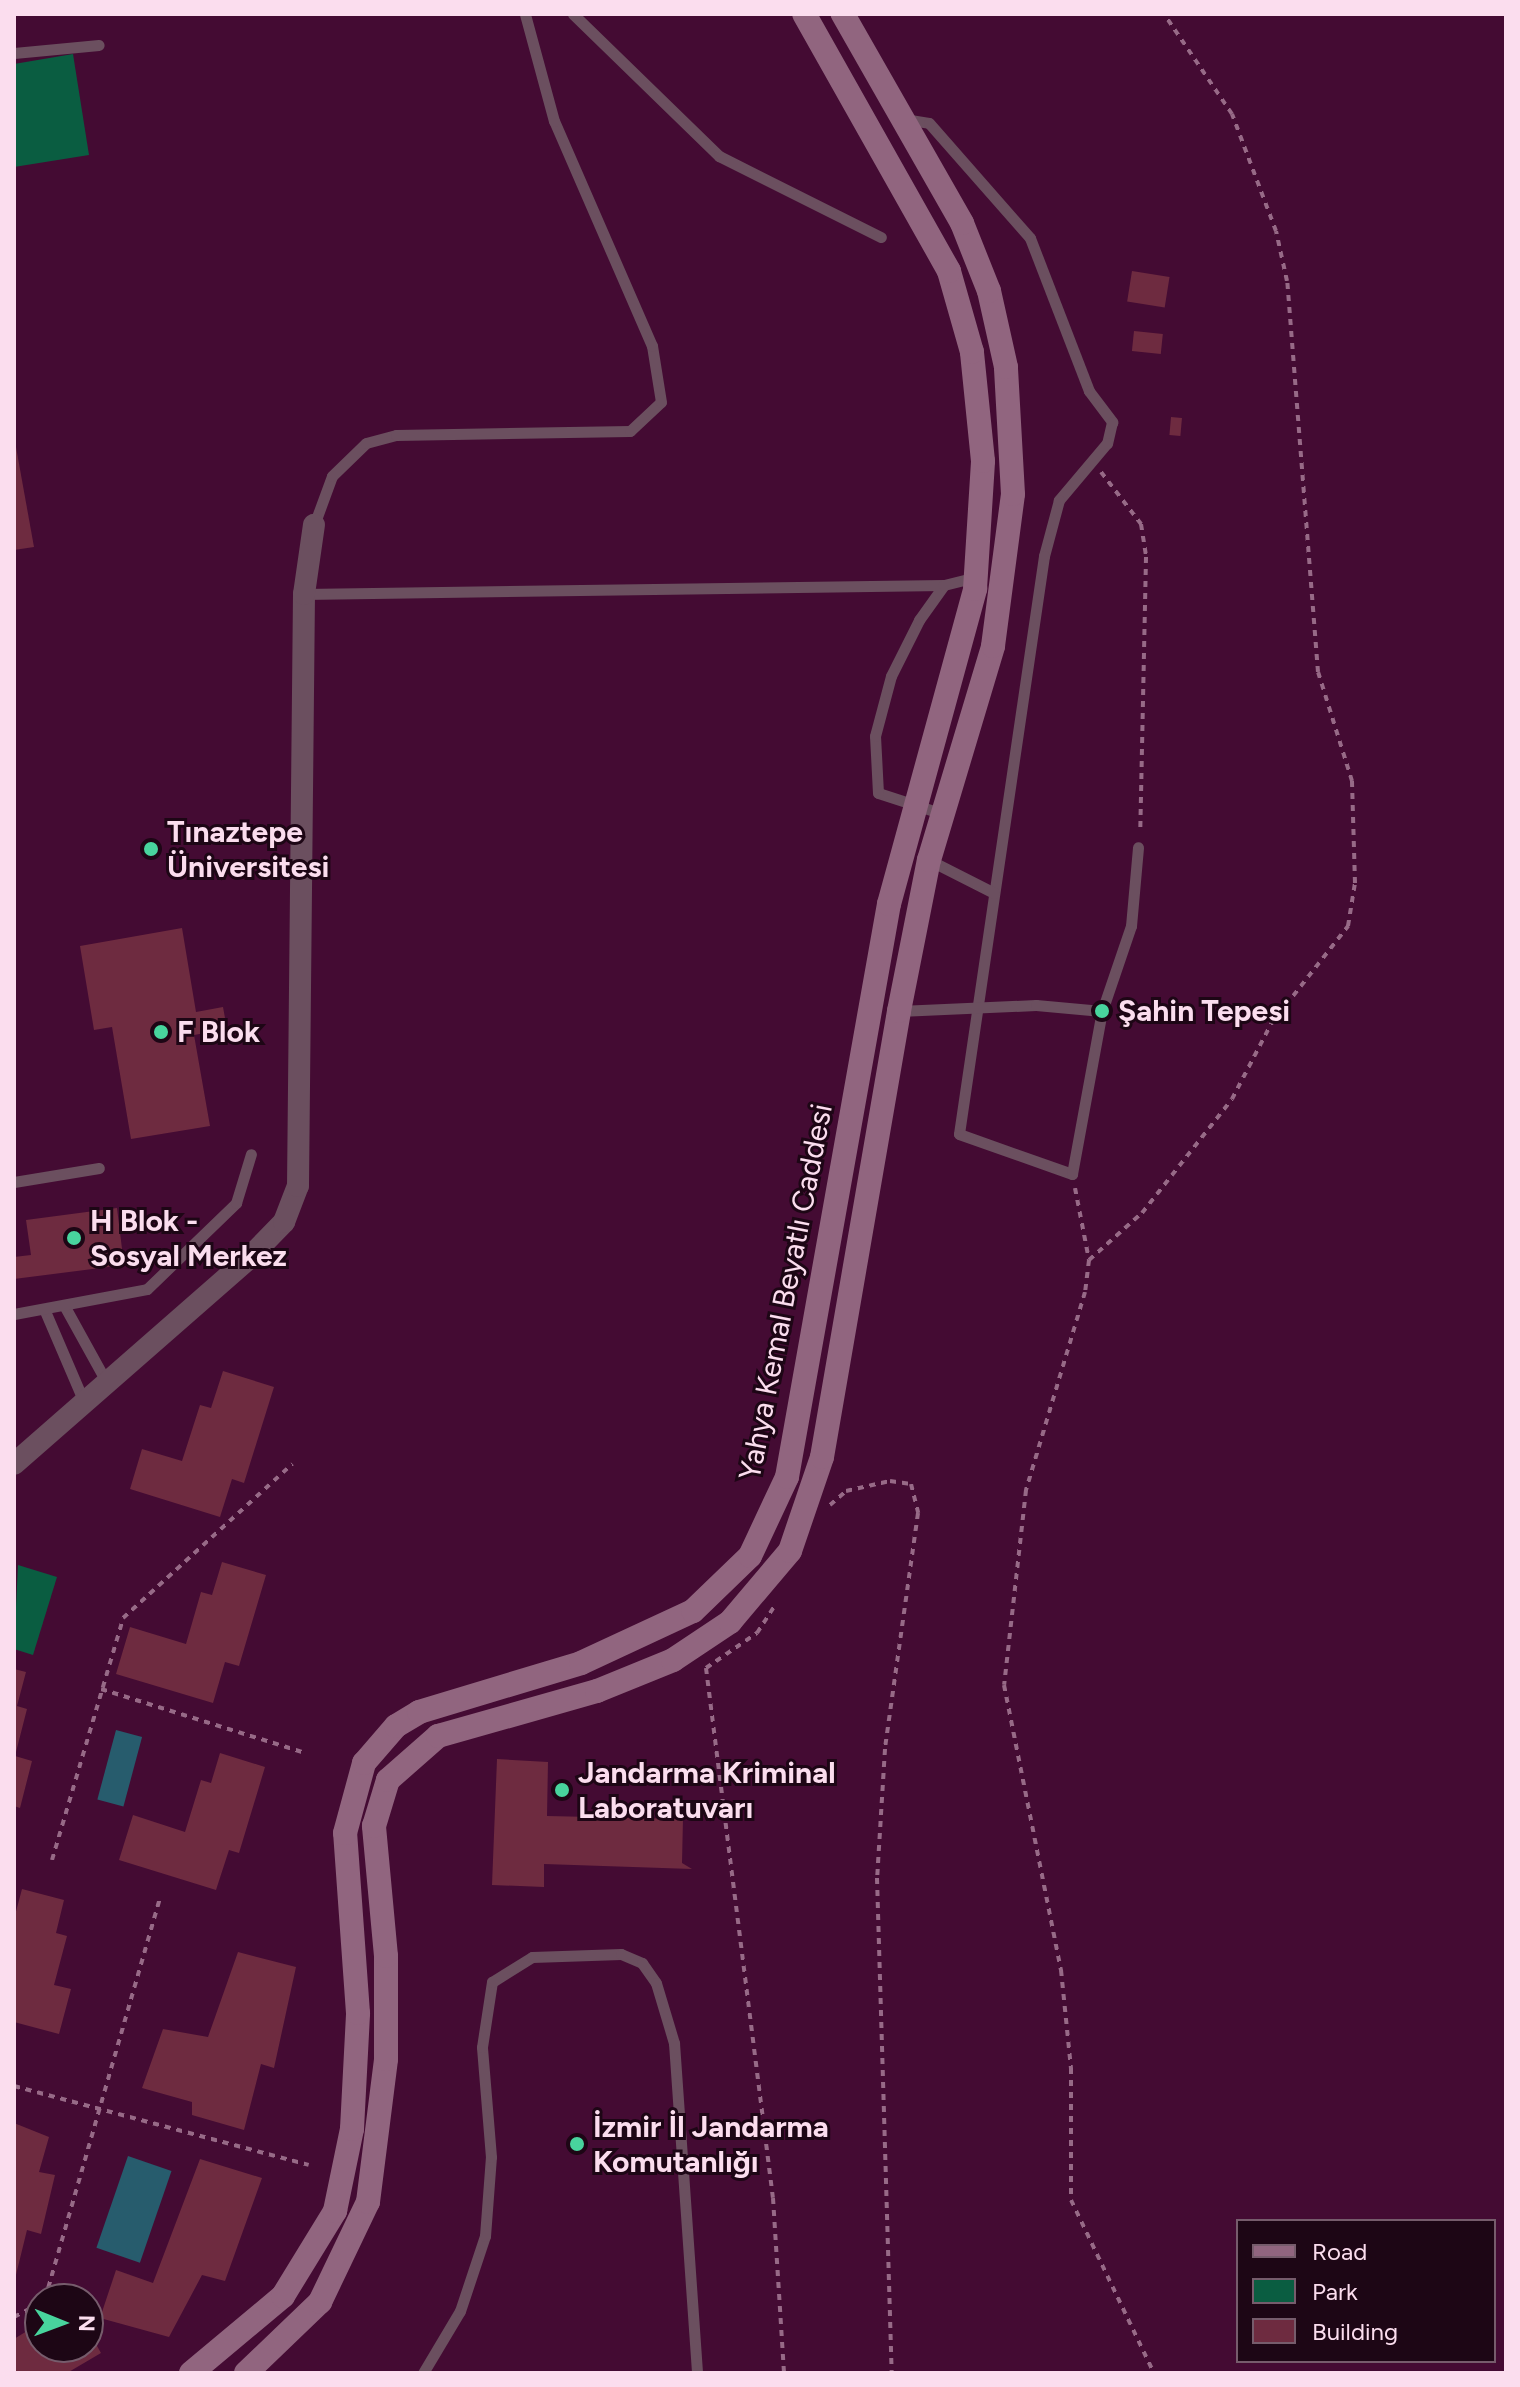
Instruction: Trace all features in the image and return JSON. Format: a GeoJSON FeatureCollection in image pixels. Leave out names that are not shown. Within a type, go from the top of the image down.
{"type":"FeatureCollection","features":[{"type":"Feature","properties":{"kind":"main road","name":"Yahya Kemal Beyatlı Caddesi"},"geometry":{"type":"LineString","coordinates":[[191,2373],[283,2296],[335,2211],[352,2129],[358,2013],[345,1833],[364,1763],[396,1726],[443,1701],[581,1663],[671,1624],[733,1578],[764,1533],[793,1450],[889,904],[976,576],[981,435],[957,295],[923,219],[804,14]]}},
{"type":"Feature","properties":{"kind":"main road","name":"Yahya Kemal Beyatlı Caddesi"},"geometry":{"type":"LineString","coordinates":[[246,2373],[320,2302],[368,2202],[386,2059],[386,1956],[374,1826],[388,1780],[438,1736],[597,1691],[714,1634],[773,1577],[814,1487],[929,860],[1003,597],[1014,449],[989,291],[962,223],[843,14]]}},
{"type":"Feature","properties":{"kind":"main road"},"geometry":{"type":"LineString","coordinates":[[861,1066],[889,1070]]}},
{"type":"Feature","properties":{"kind":"street"},"geometry":{"type":"LineString","coordinates":[[14,1464],[257,1250],[284,1222],[298,1186],[304,594],[314,525]]}},
{"type":"Feature","properties":{"kind":"lane"},"geometry":{"type":"LineString","coordinates":[[314,525],[332,476],[366,443],[396,435],[630,431],[661,402],[652,346],[554,121],[525,14]]}},
{"type":"Feature","properties":{"kind":"lane"},"geometry":{"type":"LineString","coordinates":[[573,14],[719,156],[881,237]]}},
{"type":"Feature","properties":{"kind":"lane"},"geometry":{"type":"LineString","coordinates":[[14,53],[99,45]]}},
{"type":"Feature","properties":{"kind":"lane"},"geometry":{"type":"LineString","coordinates":[[903,119],[929,123],[1030,238],[1089,391],[1112,422],[1094,458],[1059,500],[1044,556],[994,893],[981,1010],[959,1134],[1072,1174],[1102,1011],[1131,926],[1138,847]]}},
{"type":"Feature","properties":{"kind":"lane"},"geometry":{"type":"LineString","coordinates":[[304,594],[944,585],[976,576]]}},
{"type":"Feature","properties":{"kind":"lane"},"geometry":{"type":"LineString","coordinates":[[943,814],[878,793],[875,736],[891,676],[944,585]]}},
{"type":"Feature","properties":{"kind":"lane"},"geometry":{"type":"LineString","coordinates":[[929,860],[994,893]]}},
{"type":"Feature","properties":{"kind":"lane"},"geometry":{"type":"LineString","coordinates":[[899,1011],[1102,1011]]}},
{"type":"Feature","properties":{"kind":"lane"},"geometry":{"type":"LineString","coordinates":[[14,1314],[45,1311],[147,1289],[236,1203],[251,1154]]}},
{"type":"Feature","properties":{"kind":"lane"},"geometry":{"type":"LineString","coordinates":[[14,1182],[99,1168]]}},
{"type":"Feature","properties":{"kind":"lane"},"geometry":{"type":"LineString","coordinates":[[65,1307],[107,1383]]}},
{"type":"Feature","properties":{"kind":"lane"},"geometry":{"type":"LineString","coordinates":[[45,1311],[84,1402]]}},
{"type":"Feature","properties":{"kind":"lane"},"geometry":{"type":"LineString","coordinates":[[423,2373],[460,2311],[485,2236],[491,2157],[482,2047],[492,1982],[532,1957],[621,1954],[642,1963],[656,1983],[674,2043],[697,2373]]}},
{"type":"Feature","properties":{"kind":"path"},"geometry":{"type":"LineString","coordinates":[[1089,1260],[1142,1213],[1198,1144],[1232,1099],[1271,1024],[1348,926],[1355,802],[1318,672],[1287,281],[1261,181],[1232,114],[1164,14]]}},
{"type":"Feature","properties":{"kind":"path"},"geometry":{"type":"LineString","coordinates":[[1094,458],[1141,524],[1146,557],[1138,847]]}},
{"type":"Feature","properties":{"kind":"path"},"geometry":{"type":"LineString","coordinates":[[1072,1174],[1089,1260],[1075,1339],[1026,1490],[1004,1685],[1061,1970],[1071,2068],[1071,2200],[1154,2373]]}},
{"type":"Feature","properties":{"kind":"path"},"geometry":{"type":"LineString","coordinates":[[52,1860],[123,1618],[292,1464]]}},
{"type":"Feature","properties":{"kind":"path"},"geometry":{"type":"LineString","coordinates":[[827,1513],[846,1491],[890,1481],[911,1484],[918,1513],[885,1749],[877,1878],[892,2373]]}},
{"type":"Feature","properties":{"kind":"path"},"geometry":{"type":"LineString","coordinates":[[706,1668],[757,1633],[778,1601]]}},
{"type":"Feature","properties":{"kind":"path"},"geometry":{"type":"LineString","coordinates":[[714,1634],[706,1668],[773,2198],[784,2373]]}},
{"type":"Feature","properties":{"kind":"path"},"geometry":{"type":"LineString","coordinates":[[101,1689],[305,1753]]}},
{"type":"Feature","properties":{"kind":"path"},"geometry":{"type":"LineString","coordinates":[[50,2283],[160,1898]]}},
{"type":"Feature","properties":{"kind":"path"},"geometry":{"type":"LineString","coordinates":[[14,2086],[309,2165]]}},
{"type":"Feature","properties":{"kind":"green space"},"geometry":{"type":"Polygon","coordinates":[[[73,54],[89,155],[14,167],[14,64],[73,54]]]}},
{"type":"Feature","properties":{"kind":"green space"},"geometry":{"type":"Polygon","coordinates":[[[18,1565],[57,1577],[33,1655],[14,1649],[18,1565]]]}},
{"type":"Feature","properties":{"kind":"water"},"geometry":{"type":"Polygon","coordinates":[[[116,1730],[142,1737],[123,1807],[97,1800],[116,1730]]]}},
{"type":"Feature","properties":{"kind":"water"},"geometry":{"type":"Polygon","coordinates":[[[128,2156],[171,2171],[140,2263],[96,2248],[128,2156]]]}},
{"type":"Feature","properties":{"kind":"building"},"geometry":{"type":"Polygon","coordinates":[[[1132,271],[1170,277],[1165,308],[1127,302],[1132,271]]]}},
{"type":"Feature","properties":{"kind":"building"},"geometry":{"type":"Polygon","coordinates":[[[1134,331],[1163,334],[1161,354],[1132,351],[1134,331]]]}},
{"type":"Feature","properties":{"kind":"building"},"geometry":{"type":"Polygon","coordinates":[[[1171,417],[1182,418],[1180,436],[1169,435],[1171,417]]]}},
{"type":"Feature","properties":{"kind":"building"},"geometry":{"type":"Polygon","coordinates":[[[14,436],[34,547],[14,550],[14,436]]]}},
{"type":"Feature","properties":{"kind":"building","name":"F Blok"},"geometry":{"type":"Polygon","coordinates":[[[182,928],[196,1012],[223,1007],[227,1029],[194,1035],[210,1126],[131,1139],[112,1027],[94,1030],[80,946],[182,928]]]}},
{"type":"Feature","properties":{"kind":"building","name":"H Blok - Sosyal Merkez"},"geometry":{"type":"Polygon","coordinates":[[[117,1208],[124,1265],[14,1279],[14,1257],[31,1255],[26,1220],[117,1208]]]}},
{"type":"Feature","properties":{"kind":"building"},"geometry":{"type":"Polygon","coordinates":[[[223,1371],[274,1387],[244,1483],[232,1479],[220,1517],[130,1489],[142,1449],[182,1461],[200,1405],[211,1408],[223,1371]]]}},
{"type":"Feature","properties":{"kind":"building"},"geometry":{"type":"Polygon","coordinates":[[[222,1562],[266,1575],[239,1666],[225,1662],[213,1703],[116,1674],[130,1627],[186,1644],[201,1592],[212,1595],[222,1562]]]}},
{"type":"Feature","properties":{"kind":"building"},"geometry":{"type":"Polygon","coordinates":[[[14,1669],[26,1672],[17,1706],[27,1709],[15,1756],[32,1761],[20,1808],[14,1806],[14,1669]]]}},
{"type":"Feature","properties":{"kind":"building"},"geometry":{"type":"Polygon","coordinates":[[[220,1753],[265,1767],[239,1853],[229,1850],[216,1890],[119,1860],[133,1815],[185,1832],[201,1780],[211,1783],[220,1753]]]}},
{"type":"Feature","properties":{"kind":"building"},"geometry":{"type":"Polygon","coordinates":[[[497,1759],[548,1762],[547,1816],[683,1819],[682,1863],[692,1869],[544,1864],[544,1887],[492,1885],[497,1759]]]}},
{"type":"Feature","properties":{"kind":"building"},"geometry":{"type":"Polygon","coordinates":[[[22,1889],[64,1900],[56,1933],[67,1936],[54,1985],[71,1989],[59,2034],[14,2022],[14,1919],[22,1889]]]}},
{"type":"Feature","properties":{"kind":"building"},"geometry":{"type":"Polygon","coordinates":[[[238,1952],[296,1967],[274,2068],[261,2064],[244,2130],[192,2115],[192,2102],[142,2088],[163,2029],[208,2037],[238,1952]]]}},
{"type":"Feature","properties":{"kind":"building"},"geometry":{"type":"Polygon","coordinates":[[[14,2123],[49,2137],[39,2172],[55,2175],[41,2234],[27,2230],[15,2279],[14,2123]]]}},
{"type":"Feature","properties":{"kind":"building"},"geometry":{"type":"Polygon","coordinates":[[[200,2159],[262,2178],[225,2281],[202,2275],[169,2337],[104,2319],[104,2306],[116,2270],[153,2283],[200,2159]]]}},
{"type":"Feature","properties":{"kind":"building"},"geometry":{"type":"Polygon","coordinates":[[[24,2333],[24,2363],[84,2363],[67,2373],[14,2373],[14,2339],[24,2333]]]}},
{"type":"Feature","properties":{"kind":"place","name":"Tınaztepe Üniversitesi"},"geometry":{"type":"Point","coordinates":[151,849]}},
{"type":"Feature","properties":{"kind":"place","name":"Şahin Tepesi"},"geometry":{"type":"Point","coordinates":[1102,1011]}},
{"type":"Feature","properties":{"kind":"place","name":"F Blok"},"geometry":{"type":"Point","coordinates":[161,1032]}},
{"type":"Feature","properties":{"kind":"place","name":"H Blok - Sosyal Merkez"},"geometry":{"type":"Point","coordinates":[74,1238]}},
{"type":"Feature","properties":{"kind":"place","name":"Jandarma Kriminal Laboratuvarı"},"geometry":{"type":"Point","coordinates":[562,1790]}},
{"type":"Feature","properties":{"kind":"place","name":"İzmir İl Jandarma Komutanlığı"},"geometry":{"type":"Point","coordinates":[577,2144]}}]}
